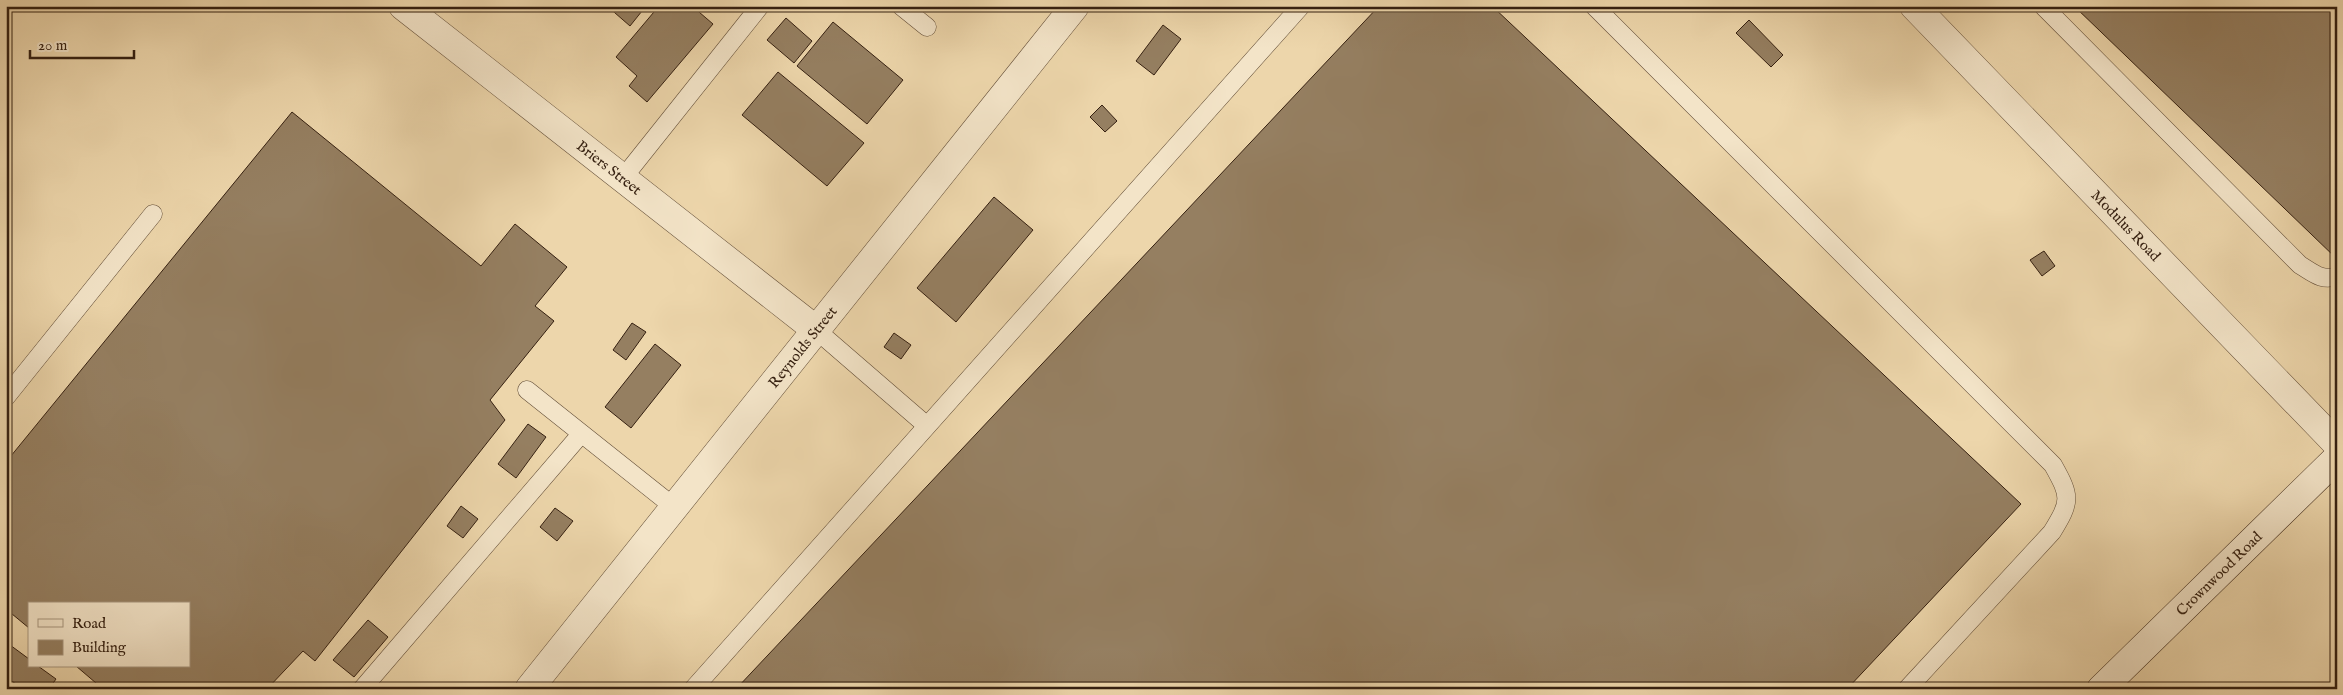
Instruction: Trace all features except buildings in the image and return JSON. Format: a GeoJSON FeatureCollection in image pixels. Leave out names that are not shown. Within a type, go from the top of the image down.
{"type":"FeatureCollection","features":[{"type":"Feature","properties":{"kind":"street","name":"Briers Street"},"geometry":{"type":"LineString","coordinates":[[403,6],[816,329]]}},
{"type":"Feature","properties":{"kind":"street","name":"Reynolds Street"},"geometry":{"type":"LineString","coordinates":[[529,689],[1075,6]]}},
{"type":"Feature","properties":{"kind":"street","name":"Modulus Road"},"geometry":{"type":"LineString","coordinates":[[1914,6],[2337,444]]}},
{"type":"Feature","properties":{"kind":"street","name":"Crownwood Road"},"geometry":{"type":"LineString","coordinates":[[2100,689],[2337,458]]}},
{"type":"Feature","properties":{"kind":"lane"},"geometry":{"type":"LineString","coordinates":[[901,6],[927,27]]}},
{"type":"Feature","properties":{"kind":"lane"},"geometry":{"type":"LineString","coordinates":[[694,689],[926,425],[1302,6]]}},
{"type":"Feature","properties":{"kind":"lane"},"geometry":{"type":"LineString","coordinates":[[1594,6],[2053,465],[2067,490],[2064,512],[2052,532],[1906,689]]}},
{"type":"Feature","properties":{"kind":"lane"},"geometry":{"type":"LineString","coordinates":[[2043,6],[2300,264],[2318,277],[2331,279],[2337,276]]}},
{"type":"Feature","properties":{"kind":"lane"},"geometry":{"type":"LineString","coordinates":[[623,178],[757,7]]}},
{"type":"Feature","properties":{"kind":"lane"},"geometry":{"type":"LineString","coordinates":[[6,397],[153,214]]}},
{"type":"Feature","properties":{"kind":"lane"},"geometry":{"type":"LineString","coordinates":[[816,329],[926,425]]}},
{"type":"Feature","properties":{"kind":"lane"},"geometry":{"type":"LineString","coordinates":[[527,390],[674,507]]}},
{"type":"Feature","properties":{"kind":"lane"},"geometry":{"type":"LineString","coordinates":[[362,689],[582,434]]}}]}
